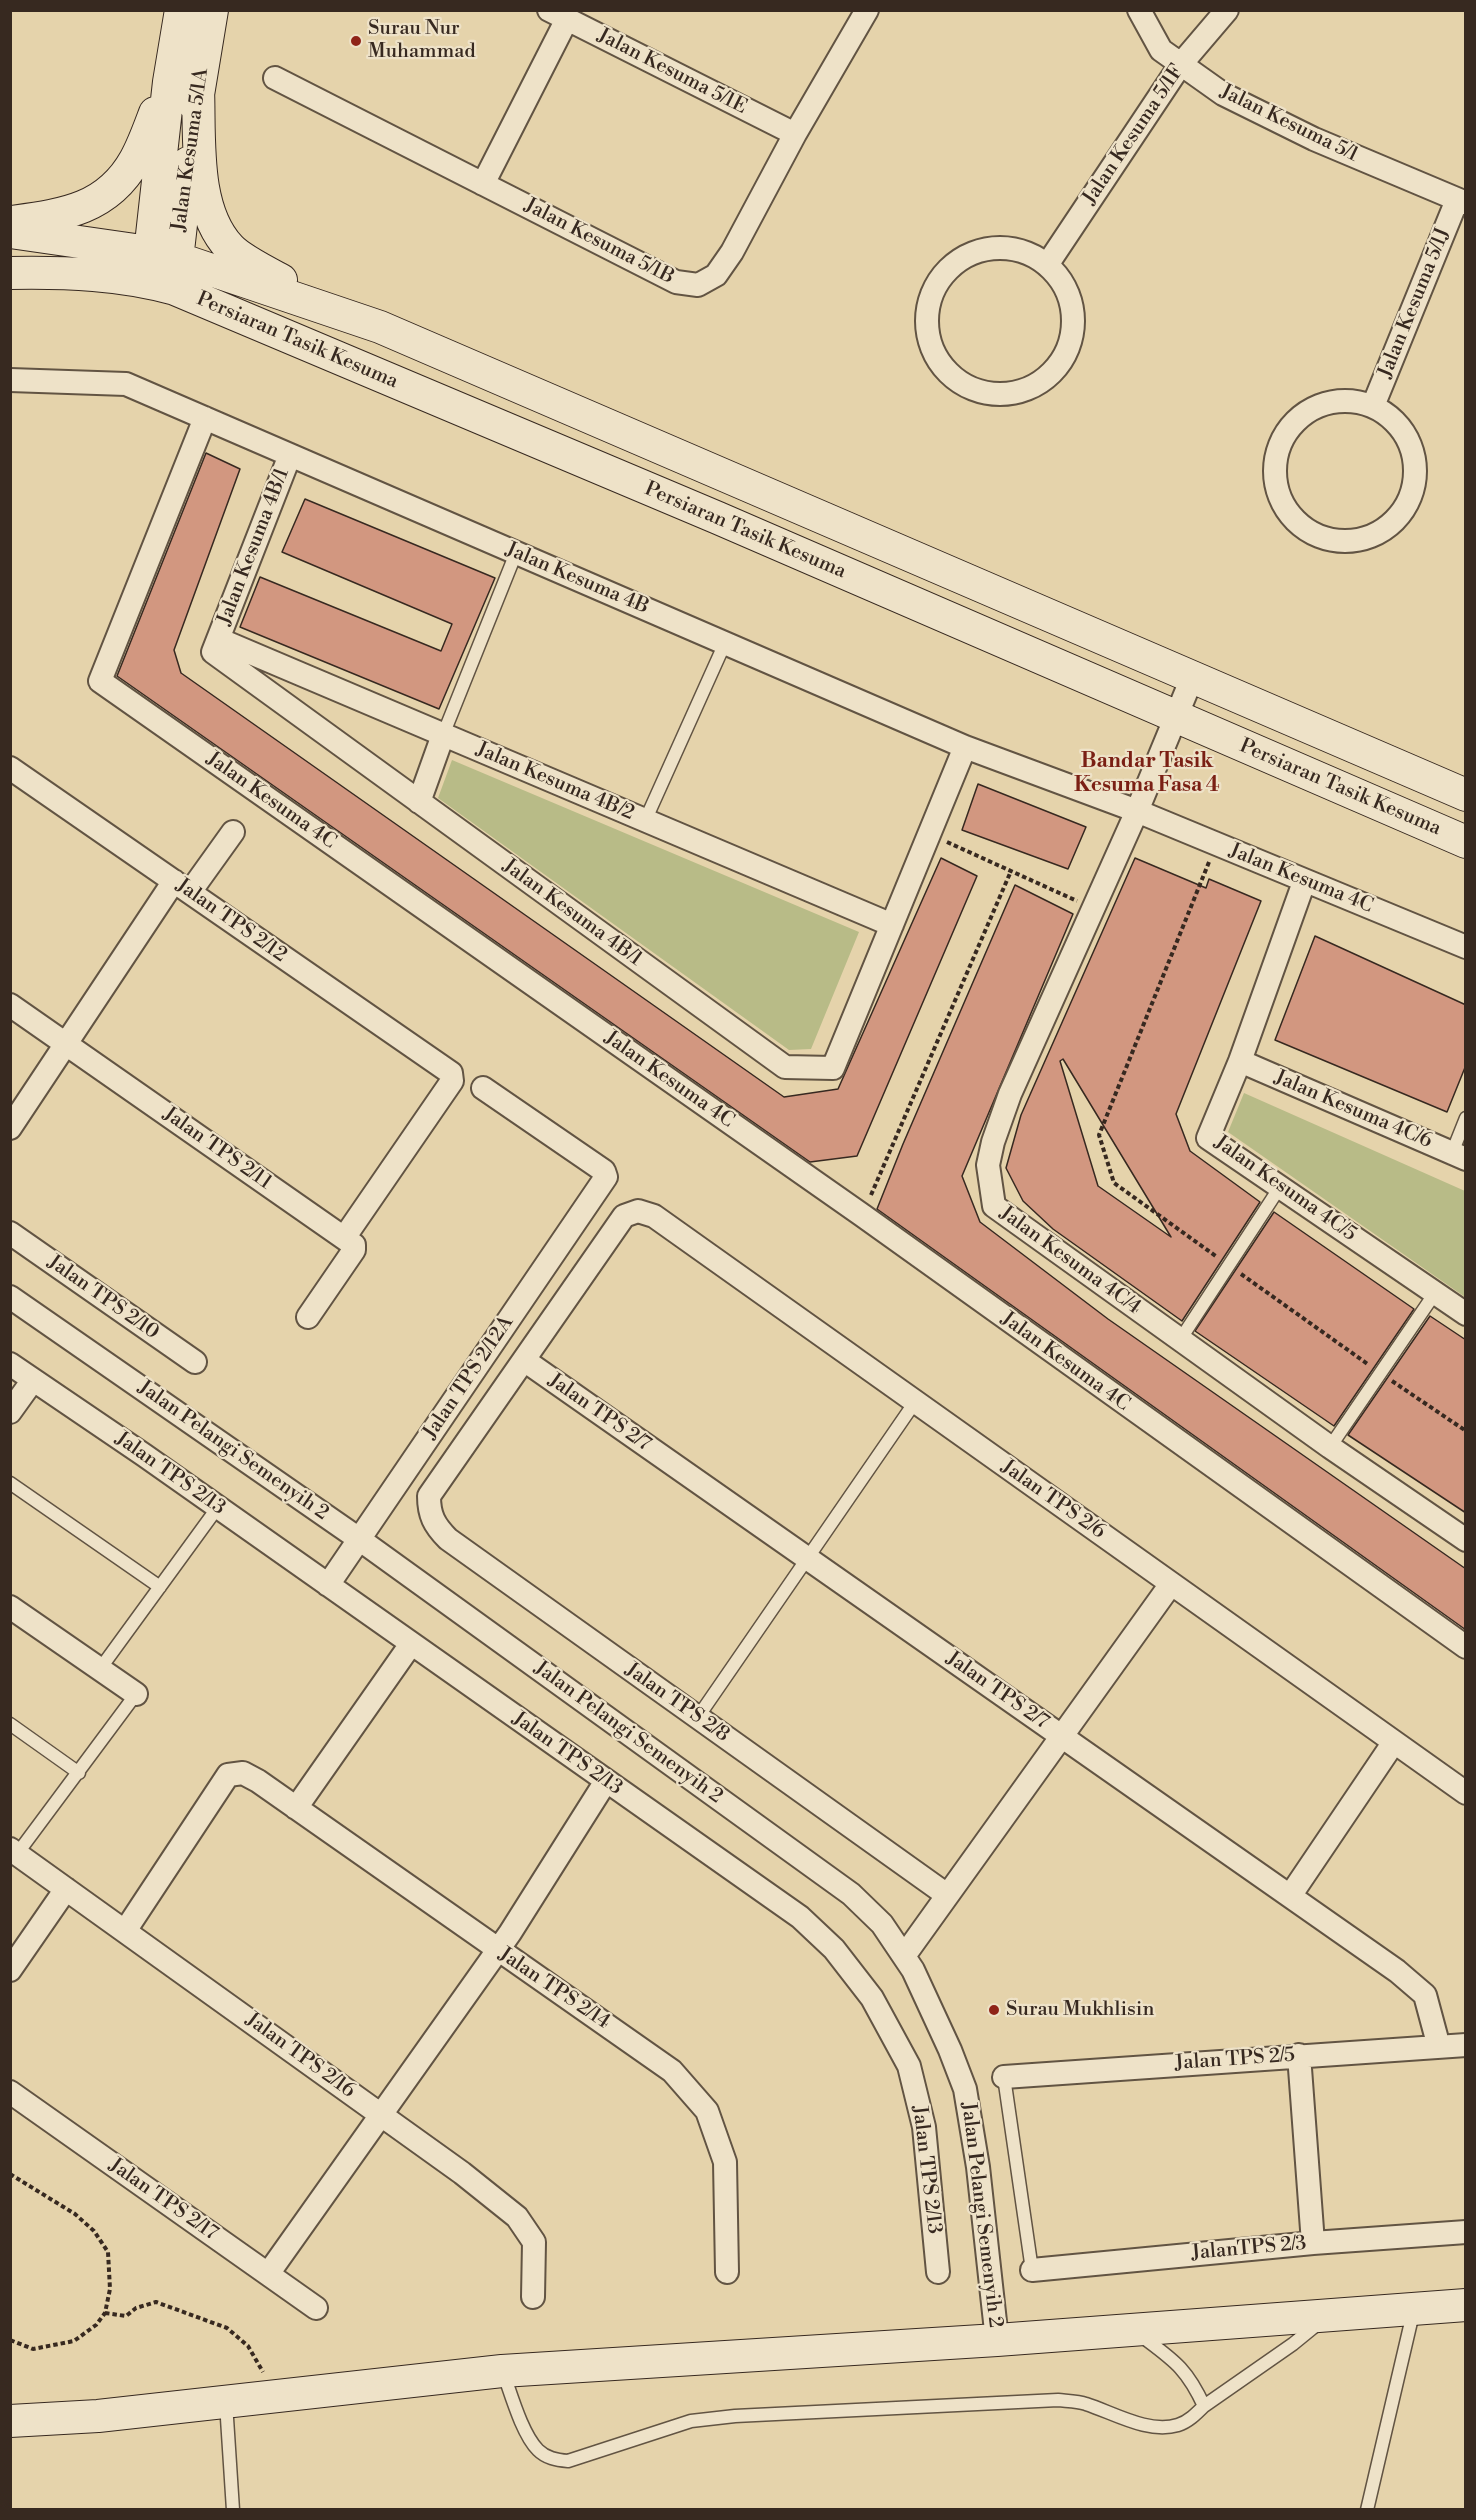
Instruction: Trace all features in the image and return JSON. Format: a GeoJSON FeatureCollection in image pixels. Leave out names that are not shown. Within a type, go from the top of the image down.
{"type":"FeatureCollection","features":[{"type":"Feature","properties":{"kind":"street","name":"Jalan Kesuma 5/1A"},"geometry":{"type":"LineString","coordinates":[[162,270],[183,85],[182,10]]}},
{"type":"Feature","properties":{"kind":"street","name":"Jalan Kesuma 5/1A"},"geometry":{"type":"LineString","coordinates":[[183,85],[212,10]]}},
{"type":"Feature","properties":{"kind":"street","name":"Jalan Kesuma 5/1B"},"geometry":{"type":"LineString","coordinates":[[275,78],[676,282],[698,285],[716,275],[732,252],[795,134],[867,10]]}},
{"type":"Feature","properties":{"kind":"street","name":"Jalan Kesuma 5/1"},"geometry":{"type":"LineString","coordinates":[[1139,10],[1161,50],[1223,94],[1314,139],[1461,201]]}},
{"type":"Feature","properties":{"kind":"street","name":"Jalan Kesuma 5/1F"},"geometry":{"type":"LineString","coordinates":[[1047,265],[1181,64],[1227,10]]}},
{"type":"Feature","properties":{"kind":"street"},"geometry":{"type":"LineString","coordinates":[[483,184],[558,15]]}},
{"type":"Feature","properties":{"kind":"street","name":"Jalan Kesuma 5/1E"},"geometry":{"type":"LineString","coordinates":[[558,15],[795,134]]}},
{"type":"Feature","properties":{"kind":"street"},"geometry":{"type":"LineString","coordinates":[[10,222],[76,210],[104,197],[134,162],[183,85]]}},
{"type":"Feature","properties":{"kind":"street"},"geometry":{"type":"LineString","coordinates":[[183,85],[202,192],[211,218],[230,248],[274,276],[380,327]]}},
{"type":"Feature","properties":{"kind":"street","name":"Jalan Kesuma 5/1J"},"geometry":{"type":"LineString","coordinates":[[1373,406],[1461,201]]}},
{"type":"Feature","properties":{"kind":"street","name":"Persiaran Tasik Kesuma"},"geometry":{"type":"LineString","coordinates":[[10,232],[380,327],[1466,795]]}},
{"type":"Feature","properties":{"kind":"street"},"geometry":{"type":"LineString","coordinates":[[1005,248],[1027,254],[1047,265],[1063,285],[1072,309],[1072,334],[1064,358],[1048,377],[1026,390],[1001,394],[976,390],[956,379],[940,362],[930,341],[927,318],[931,296],[943,275],[960,260],[981,251],[1005,248]]}},
{"type":"Feature","properties":{"kind":"street","name":"Persiaran Tasik Kesuma"},"geometry":{"type":"LineString","coordinates":[[10,273],[162,270],[729,523],[1466,842]]}},
{"type":"Feature","properties":{"kind":"street","name":"Jalan Kesuma 4B"},"geometry":{"type":"LineString","coordinates":[[10,380],[126,384],[965,747],[1137,811]]}},
{"type":"Feature","properties":{"kind":"street"},"geometry":{"type":"LineString","coordinates":[[1349,401],[1373,406],[1392,418],[1406,435],[1414,455],[1416,477],[1410,499],[1399,517],[1382,532],[1362,540],[1340,542],[1316,535],[1296,521],[1281,502],[1275,478],[1276,454],[1286,431],[1303,414],[1325,403],[1349,401]]}},
{"type":"Feature","properties":{"kind":"street","name":"Jalan Kesuma 4C"},"geometry":{"type":"LineString","coordinates":[[205,418],[100,681],[862,1215],[1466,1647]]}},
{"type":"Feature","properties":{"kind":"street","name":"Jalan Kesuma 4B/1"},"geometry":{"type":"LineString","coordinates":[[290,455],[213,652],[785,1067],[833,1068],[965,747]]}},
{"type":"Feature","properties":{"kind":"street","name":"Jalan Kesuma 4B/2"},"geometry":{"type":"LineString","coordinates":[[218,639],[892,925]]}},
{"type":"Feature","properties":{"kind":"street","name":"Jalan Kesuma 4C/4"},"geometry":{"type":"LineString","coordinates":[[1192,678],[1137,811],[1010,1094],[993,1142],[988,1165],[994,1206],[1330,1447],[1466,1540]]}},
{"type":"Feature","properties":{"kind":"street"},"geometry":{"type":"LineString","coordinates":[[419,802],[443,735]]}},
{"type":"Feature","properties":{"kind":"street","name":"Jalan TPS 2/12"},"geometry":{"type":"LineString","coordinates":[[10,768],[451,1073],[452,1080],[344,1238]]}},
{"type":"Feature","properties":{"kind":"street","name":"Jalan Kesuma 4C"},"geometry":{"type":"LineString","coordinates":[[1137,811],[1304,882],[1466,947]]}},
{"type":"Feature","properties":{"kind":"street"},"geometry":{"type":"LineString","coordinates":[[10,1128],[66,1044],[182,887],[233,832]]}},
{"type":"Feature","properties":{"kind":"street","name":"Jalan Kesuma 4C/5"},"geometry":{"type":"LineString","coordinates":[[1304,882],[1240,1061],[1208,1138],[1466,1314]]}},
{"type":"Feature","properties":{"kind":"street","name":"Jalan TPS 2/11"},"geometry":{"type":"LineString","coordinates":[[10,1005],[344,1238]]}},
{"type":"Feature","properties":{"kind":"street","name":"Jalan Kesuma 4C/6"},"geometry":{"type":"LineString","coordinates":[[1240,1061],[1459,1156]]}},
{"type":"Feature","properties":{"kind":"street","name":"Jalan TPS 2/12A"},"geometry":{"type":"LineString","coordinates":[[328,1585],[606,1177],[604,1171],[483,1088]]}},
{"type":"Feature","properties":{"kind":"street","name":"Jalan TPS 2/6"},"geometry":{"type":"LineString","coordinates":[[524,1360],[624,1216],[638,1211],[654,1216],[1466,1792]]}},
{"type":"Feature","properties":{"kind":"street","name":"Jalan TPS 2/10"},"geometry":{"type":"LineString","coordinates":[[10,1233],[195,1362]]}},
{"type":"Feature","properties":{"kind":"street"},"geometry":{"type":"LineString","coordinates":[[308,1317],[354,1250],[354,1245],[344,1238]]}},
{"type":"Feature","properties":{"kind":"street","name":"Jalan Pelangi Semenyih 2"},"geometry":{"type":"LineString","coordinates":[[10,1297],[359,1539],[851,1894],[882,1924],[913,1970],[950,2050],[965,2089],[978,2167],[997,2340]]}},
{"type":"Feature","properties":{"kind":"street","name":"Jalan TPS 2/8"},"geometry":{"type":"LineString","coordinates":[[524,1360],[429,1496],[429,1512],[436,1527],[448,1539],[947,1895]]}},
{"type":"Feature","properties":{"kind":"street","name":"Jalan TPS 2/7"},"geometry":{"type":"LineString","coordinates":[[524,1360],[1397,1971],[1425,1995],[1439,2047]]}},
{"type":"Feature","properties":{"kind":"street","name":"Jalan TPS 2/13"},"geometry":{"type":"LineString","coordinates":[[10,1364],[218,1507],[800,1917],[834,1949],[872,1998],[909,2066],[924,2127],[938,2272]]}},
{"type":"Feature","properties":{"kind":"street"},"geometry":{"type":"LineString","coordinates":[[10,1412],[33,1380]]}},
{"type":"Feature","properties":{"kind":"street"},"geometry":{"type":"LineString","coordinates":[[904,1956],[1172,1584]]}},
{"type":"Feature","properties":{"kind":"street"},"geometry":{"type":"LineString","coordinates":[[10,1607],[136,1694]]}},
{"type":"Feature","properties":{"kind":"street"},"geometry":{"type":"LineString","coordinates":[[296,1808],[411,1644]]}},
{"type":"Feature","properties":{"kind":"street"},"geometry":{"type":"LineString","coordinates":[[1290,1896],[1394,1742]]}},
{"type":"Feature","properties":{"kind":"street","name":"Jalan TPS 2/14"},"geometry":{"type":"LineString","coordinates":[[125,1931],[228,1775],[243,1773],[258,1781],[672,2071],[707,2111],[725,2162],[727,2272]]}},
{"type":"Feature","properties":{"kind":"street"},"geometry":{"type":"LineString","coordinates":[[268,2274],[497,1950],[606,1781]]}},
{"type":"Feature","properties":{"kind":"street","name":"Jalan TPS 2/16"},"geometry":{"type":"LineString","coordinates":[[14,1852],[462,2173],[517,2217],[534,2242],[533,2297]]}},
{"type":"Feature","properties":{"kind":"street"},"geometry":{"type":"LineString","coordinates":[[11,1969],[66,1889]]}},
{"type":"Feature","properties":{"kind":"street","name":"Jalan TPS 2/5"},"geometry":{"type":"LineString","coordinates":[[1004,2077],[1466,2045]]}},
{"type":"Feature","properties":{"kind":"street"},"geometry":{"type":"LineString","coordinates":[[1299,2055],[1313,2243]]}},
{"type":"Feature","properties":{"kind":"street","name":"Jalan TPS 2/17"},"geometry":{"type":"LineString","coordinates":[[10,2092],[316,2308]]}},
{"type":"Feature","properties":{"kind":"street","name":"JalanTPS 2/3"},"geometry":{"type":"LineString","coordinates":[[1032,2270],[1313,2243],[1466,2232]]}},
{"type":"Feature","properties":{"kind":"street"},"geometry":{"type":"LineString","coordinates":[[10,2421],[98,2416],[502,2371],[997,2340],[1466,2305]]}},
{"type":"Feature","properties":{"kind":"lane"},"geometry":{"type":"LineString","coordinates":[[443,735],[516,553]]}},
{"type":"Feature","properties":{"kind":"lane"},"geometry":{"type":"LineString","coordinates":[[645,820],[725,643]]}},
{"type":"Feature","properties":{"kind":"lane"},"geometry":{"type":"LineString","coordinates":[[1459,1156],[1466,1118]]}},
{"type":"Feature","properties":{"kind":"lane"},"geometry":{"type":"LineString","coordinates":[[1180,1340],[1280,1187]]}},
{"type":"Feature","properties":{"kind":"lane"},"geometry":{"type":"LineString","coordinates":[[1330,1447],[1435,1293]]}},
{"type":"Feature","properties":{"kind":"lane"},"geometry":{"type":"LineString","coordinates":[[698,1718],[915,1402]]}},
{"type":"Feature","properties":{"kind":"lane"},"geometry":{"type":"LineString","coordinates":[[10,1483],[160,1587]]}},
{"type":"Feature","properties":{"kind":"lane"},"geometry":{"type":"LineString","coordinates":[[100,1669],[218,1507]]}},
{"type":"Feature","properties":{"kind":"lane"},"geometry":{"type":"LineString","coordinates":[[14,1852],[79,1773],[136,1694]]}},
{"type":"Feature","properties":{"kind":"lane"},"geometry":{"type":"LineString","coordinates":[[10,1724],[79,1773]]}},
{"type":"Feature","properties":{"kind":"lane"},"geometry":{"type":"LineString","coordinates":[[1004,2077],[1032,2270]]}},
{"type":"Feature","properties":{"kind":"lane"},"geometry":{"type":"LineString","coordinates":[[1367,2510],[1414,2309]]}},
{"type":"Feature","properties":{"kind":"lane"},"geometry":{"type":"LineString","coordinates":[[502,2371],[529,2437],[537,2450],[552,2460],[568,2461],[708,2417],[1058,2400],[1084,2403],[1135,2422],[1159,2426],[1177,2425],[1191,2418],[1204,2406],[1293,2344],[1328,2316]]}},
{"type":"Feature","properties":{"kind":"lane"},"geometry":{"type":"LineString","coordinates":[[1133,2330],[1178,2364],[1188,2375],[1204,2406]]}},
{"type":"Feature","properties":{"kind":"lane"},"geometry":{"type":"LineString","coordinates":[[226,2402],[233,2510]]}},
{"type":"Feature","properties":{"kind":"path"},"geometry":{"type":"LineString","coordinates":[[929,834],[1094,909]]}},
{"type":"Feature","properties":{"kind":"path"},"geometry":{"type":"LineString","coordinates":[[862,1215],[1011,871]]}},
{"type":"Feature","properties":{"kind":"path"},"geometry":{"type":"LineString","coordinates":[[10,2174],[75,2214],[99,2238],[108,2252],[110,2289],[105,2313],[96,2325],[74,2341],[33,2349],[10,2340]]}},
{"type":"Feature","properties":{"kind":"path"},"geometry":{"type":"LineString","coordinates":[[105,2313],[126,2316],[136,2308],[156,2302],[227,2328],[248,2346],[276,2397]]}},
{"type":"Feature","properties":{"kind":"green space"},"geometry":{"type":"Polygon","coordinates":[[[452,760],[859,932],[811,1049],[789,1050],[438,798],[452,760]]]}},
{"type":"Feature","properties":{"kind":"green space"},"geometry":{"type":"Polygon","coordinates":[[[1244,1093],[1465,1191],[1465,1297],[1228,1132],[1244,1093]]]}},
{"type":"Feature","properties":{"kind":"building"},"geometry":{"type":"Polygon","coordinates":[[[206,453],[240,469],[174,650],[181,673],[784,1097],[838,1089],[941,858],[977,876],[857,1156],[810,1162],[117,676],[206,453]]]}},
{"type":"Feature","properties":{"kind":"building"},"geometry":{"type":"Polygon","coordinates":[[[305,499],[495,578],[439,709],[240,627],[260,577],[441,651],[452,624],[282,552],[305,499]]]}},
{"type":"Feature","properties":{"kind":"building"},"geometry":{"type":"Polygon","coordinates":[[[978,784],[1086,827],[1068,869],[962,830],[978,784]]]}},
{"type":"Feature","properties":{"kind":"building"},"geometry":{"type":"Polygon","coordinates":[[[1135,858],[1206,888],[1209,879],[1261,901],[1176,1114],[1190,1151],[1260,1202],[1182,1321],[1053,1229],[1023,1201],[1006,1168],[1021,1115],[1135,858]],[[1063,1059],[1060,1061],[1098,1186],[1171,1237],[1063,1059]]]}},
{"type":"Feature","properties":{"kind":"building"},"geometry":{"type":"Polygon","coordinates":[[[1015,885],[1073,914],[962,1176],[980,1222],[1108,1319],[1466,1569],[1466,1630],[877,1209],[1015,885]]]}},
{"type":"Feature","properties":{"kind":"building"},"geometry":{"type":"Polygon","coordinates":[[[1315,936],[1466,1005],[1466,1065],[1447,1112],[1275,1040],[1315,936]]]}},
{"type":"Feature","properties":{"kind":"building"},"geometry":{"type":"Polygon","coordinates":[[[1274,1212],[1414,1309],[1334,1426],[1195,1331],[1274,1212]]]}},
{"type":"Feature","properties":{"kind":"building"},"geometry":{"type":"Polygon","coordinates":[[[1430,1316],[1466,1340],[1466,1513],[1348,1435],[1430,1316]]]}},
{"type":"Feature","properties":{"kind":"place","name":"Surau Nur Muhammad"},"geometry":{"type":"Point","coordinates":[356,41]}},
{"type":"Feature","properties":{"kind":"place","name":"Surau Mukhlisin"},"geometry":{"type":"Point","coordinates":[994,2010]}},
{"type":"Feature","properties":{"kind":"district","name":"Bandar Tasik Kesuma Fasa 4"},"geometry":{"type":"Point","coordinates":[1147,774]}}]}
